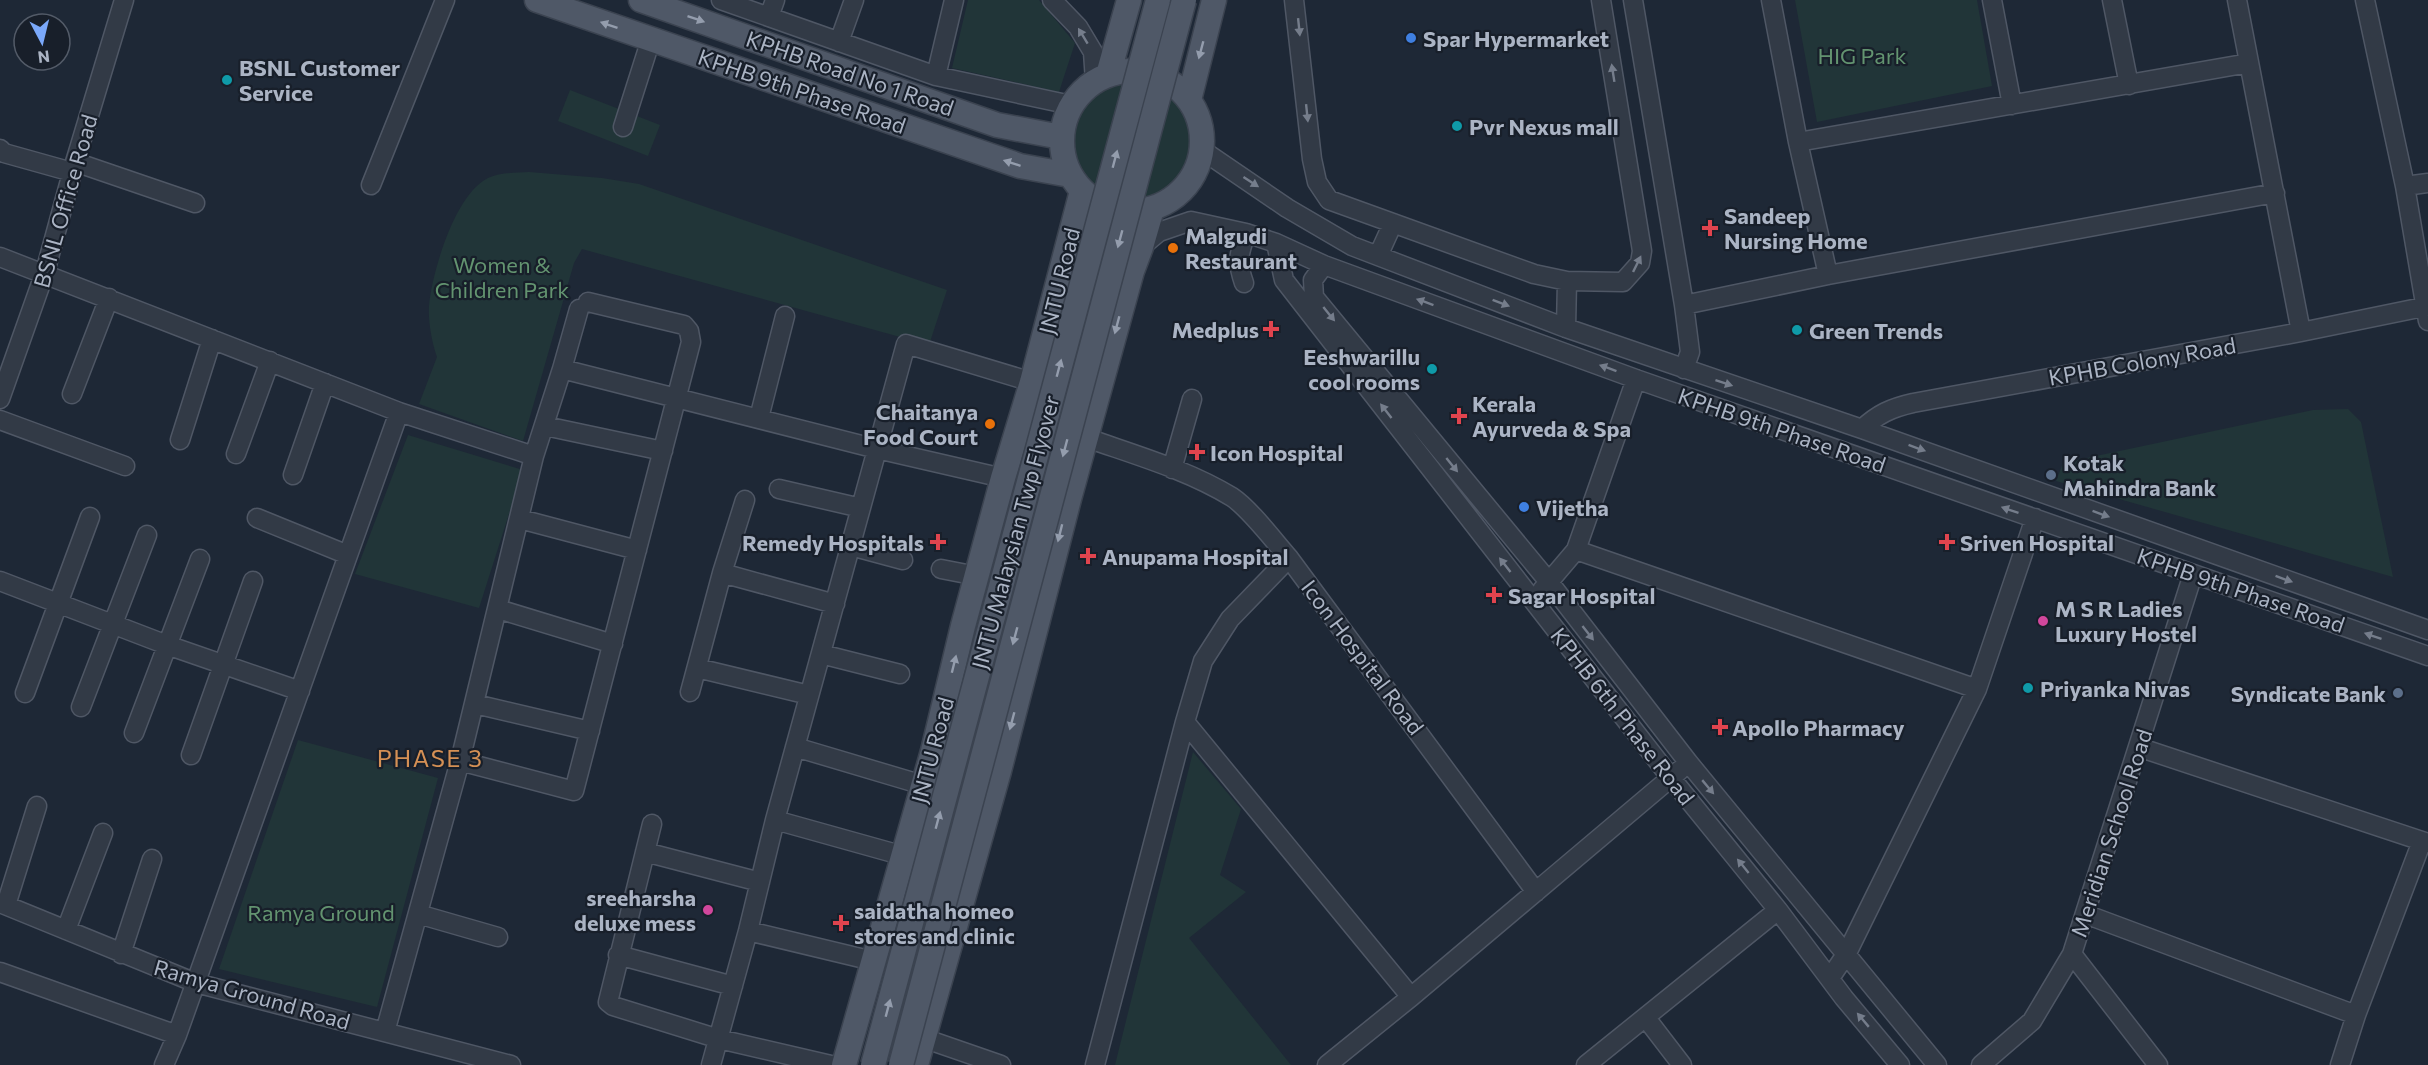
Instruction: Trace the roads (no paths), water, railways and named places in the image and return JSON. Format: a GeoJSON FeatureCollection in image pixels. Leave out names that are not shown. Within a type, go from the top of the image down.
{"type":"FeatureCollection","features":[{"type":"Feature","properties":{"kind":"main road","name":"KPHB 9th Phase Road"},"geometry":{"type":"LineString","coordinates":[[537,0],[1020,166],[1076,183]]}},
{"type":"Feature","properties":{"kind":"main road","name":"KPHB Road No 1 Road"},"geometry":{"type":"LineString","coordinates":[[641,0],[997,125],[1061,137]]}},
{"type":"Feature","properties":{"kind":"main road"},"geometry":{"type":"LineString","coordinates":[[1102,78],[1129,0]]}},
{"type":"Feature","properties":{"kind":"main road","name":"JNTU Malaysian Twp Flyover"},"geometry":{"type":"LineString","coordinates":[[873,1065],[1158,0]]}},
{"type":"Feature","properties":{"kind":"main road","name":"JNTU Malaysian Twp Flyover"},"geometry":{"type":"LineString","coordinates":[[901,1065],[1184,0]]}},
{"type":"Feature","properties":{"kind":"main road"},"geometry":{"type":"LineString","coordinates":[[1189,100],[1214,0]]}},
{"type":"Feature","properties":{"kind":"main road"},"geometry":{"type":"LineString","coordinates":[[1130,71],[1153,74],[1173,84],[1189,100],[1202,132],[1202,150],[1197,170],[1186,187],[1170,200],[1152,208],[1133,212],[1114,209],[1097,202],[1076,183],[1063,157],[1061,137],[1064,120],[1078,96],[1102,78],[1130,71]]}},
{"type":"Feature","properties":{"kind":"main road","name":"JNTU Road"},"geometry":{"type":"LineString","coordinates":[[844,1065],[933,751],[1003,478],[1032,382],[1076,183]]}},
{"type":"Feature","properties":{"kind":"main road"},"geometry":{"type":"LineString","coordinates":[[916,1065],[999,771],[1069,499],[1132,271],[1152,208]]}},
{"type":"Feature","properties":{"kind":"main road"},"geometry":{"type":"LineString","coordinates":[[933,751],[999,771]]}},
{"type":"Feature","properties":{"kind":"street","name":"BSNL Office Road"},"geometry":{"type":"LineString","coordinates":[[0,399],[45,272],[124,0]]}},
{"type":"Feature","properties":{"kind":"street"},"geometry":{"type":"LineString","coordinates":[[371,185],[445,0]]}},
{"type":"Feature","properties":{"kind":"street"},"geometry":{"type":"LineString","coordinates":[[721,0],[772,9],[839,42],[936,76],[1071,105]]}},
{"type":"Feature","properties":{"kind":"street"},"geometry":{"type":"LineString","coordinates":[[839,42],[854,0]]}},
{"type":"Feature","properties":{"kind":"street"},"geometry":{"type":"LineString","coordinates":[[936,76],[954,0]]}},
{"type":"Feature","properties":{"kind":"street"},"geometry":{"type":"LineString","coordinates":[[1052,0],[1078,27],[1093,52],[1102,78]]}},
{"type":"Feature","properties":{"kind":"street"},"geometry":{"type":"LineString","coordinates":[[1294,0],[1312,159],[1317,182],[1329,200],[1534,274],[1567,281],[1623,282],[1640,263],[1642,251],[1600,0]]}},
{"type":"Feature","properties":{"kind":"street"},"geometry":{"type":"LineString","coordinates":[[1633,0],[1684,305],[1690,352],[1684,369]]}},
{"type":"Feature","properties":{"kind":"street"},"geometry":{"type":"LineString","coordinates":[[1771,0],[1798,142],[1828,275]]}},
{"type":"Feature","properties":{"kind":"street"},"geometry":{"type":"LineString","coordinates":[[1992,0],[2012,105]]}},
{"type":"Feature","properties":{"kind":"street"},"geometry":{"type":"LineString","coordinates":[[2112,0],[2129,85]]}},
{"type":"Feature","properties":{"kind":"street"},"geometry":{"type":"LineString","coordinates":[[2237,0],[2301,332]]}},
{"type":"Feature","properties":{"kind":"street"},"geometry":{"type":"LineString","coordinates":[[2365,0],[2405,186],[2427,311]]}},
{"type":"Feature","properties":{"kind":"street"},"geometry":{"type":"LineString","coordinates":[[623,127],[651,39]]}},
{"type":"Feature","properties":{"kind":"street"},"geometry":{"type":"LineString","coordinates":[[1798,142],[2249,63]]}},
{"type":"Feature","properties":{"kind":"street"},"geometry":{"type":"LineString","coordinates":[[0,149],[4,153],[74,167],[195,203]]}},
{"type":"Feature","properties":{"kind":"street","name":"KPHB 9th Phase Road"},"geometry":{"type":"LineString","coordinates":[[1202,150],[1287,208],[1352,246],[1566,328],[1862,429],[2428,630]]}},
{"type":"Feature","properties":{"kind":"street"},"geometry":{"type":"LineString","coordinates":[[2405,186],[2428,183]]}},
{"type":"Feature","properties":{"kind":"street"},"geometry":{"type":"LineString","coordinates":[[1684,305],[1828,275],[2275,193]]}},
{"type":"Feature","properties":{"kind":"street","name":"KPHB 9th Phase Road"},"geometry":{"type":"LineString","coordinates":[[1141,247],[1160,232],[1191,221],[1246,233],[1276,243],[1324,265],[1636,379],[2428,656]]}},
{"type":"Feature","properties":{"kind":"street"},"geometry":{"type":"LineString","coordinates":[[1378,256],[1393,223]]}},
{"type":"Feature","properties":{"kind":"street"},"geometry":{"type":"LineString","coordinates":[[1244,283],[1239,268],[1239,258],[1246,233]]}},
{"type":"Feature","properties":{"kind":"street","name":"KPHB 6th Phase Road"},"geometry":{"type":"LineString","coordinates":[[1276,243],[1284,280],[1671,778],[1778,910],[1844,998],[1900,1065]]}},
{"type":"Feature","properties":{"kind":"street"},"geometry":{"type":"LineString","coordinates":[[0,257],[45,272],[399,412],[534,456]]}},
{"type":"Feature","properties":{"kind":"street","name":"KPHB 6th Phase Road"},"geometry":{"type":"LineString","coordinates":[[1324,265],[1313,280],[1314,297],[1549,582],[1688,762],[1937,1065]]}},
{"type":"Feature","properties":{"kind":"street"},"geometry":{"type":"LineString","coordinates":[[1566,328],[1567,281]]}},
{"type":"Feature","properties":{"kind":"street"},"geometry":{"type":"LineString","coordinates":[[72,394],[109,298]]}},
{"type":"Feature","properties":{"kind":"street"},"geometry":{"type":"LineString","coordinates":[[385,1032],[475,704],[534,456],[584,306],[684,325],[689,331],[691,342],[574,791],[460,761]]}},
{"type":"Feature","properties":{"kind":"street","name":"KPHB Colony Road"},"geometry":{"type":"LineString","coordinates":[[1862,429],[1877,415],[1892,407],[2427,311]]}},
{"type":"Feature","properties":{"kind":"street"},"geometry":{"type":"LineString","coordinates":[[759,418],[785,316]]}},
{"type":"Feature","properties":{"kind":"street"},"geometry":{"type":"LineString","coordinates":[[180,440],[212,339]]}},
{"type":"Feature","properties":{"kind":"street"},"geometry":{"type":"LineString","coordinates":[[711,1065],[748,931],[775,820],[906,344],[1032,382]]}},
{"type":"Feature","properties":{"kind":"street"},"geometry":{"type":"LineString","coordinates":[[236,454],[270,362]]}},
{"type":"Feature","properties":{"kind":"street"},"geometry":{"type":"LineString","coordinates":[[562,369],[877,449],[1003,478]]}},
{"type":"Feature","properties":{"kind":"street"},"geometry":{"type":"LineString","coordinates":[[1533,600],[1576,550],[1636,379]]}},
{"type":"Feature","properties":{"kind":"street"},"geometry":{"type":"LineString","coordinates":[[293,475],[325,383]]}},
{"type":"Feature","properties":{"kind":"street"},"geometry":{"type":"LineString","coordinates":[[1172,468],[1192,399]]}},
{"type":"Feature","properties":{"kind":"street"},"geometry":{"type":"LineString","coordinates":[[164,1065],[196,983],[399,412]]}},
{"type":"Feature","properties":{"kind":"street"},"geometry":{"type":"LineString","coordinates":[[0,420],[125,466]]}},
{"type":"Feature","properties":{"kind":"street"},"geometry":{"type":"LineString","coordinates":[[545,426],[663,451]]}},
{"type":"Feature","properties":{"kind":"street","name":"Icon Hospital Road"},"geometry":{"type":"LineString","coordinates":[[1087,438],[1172,468],[1233,498],[1289,558],[1536,892]]}},
{"type":"Feature","properties":{"kind":"street"},"geometry":{"type":"LineString","coordinates":[[779,489],[861,508]]}},
{"type":"Feature","properties":{"kind":"street"},"geometry":{"type":"LineString","coordinates":[[690,692],[722,573],[745,500]]}},
{"type":"Feature","properties":{"kind":"street"},"geometry":{"type":"LineString","coordinates":[[25,693],[90,517]]}},
{"type":"Feature","properties":{"kind":"street"},"geometry":{"type":"LineString","coordinates":[[257,518],[348,555]]}},
{"type":"Feature","properties":{"kind":"street"},"geometry":{"type":"LineString","coordinates":[[1830,978],[1846,953],[1977,689],[2035,518]]}},
{"type":"Feature","properties":{"kind":"street"},"geometry":{"type":"LineString","coordinates":[[520,519],[638,549]]}},
{"type":"Feature","properties":{"kind":"street"},"geometry":{"type":"LineString","coordinates":[[81,707],[147,535]]}},
{"type":"Feature","properties":{"kind":"street"},"geometry":{"type":"LineString","coordinates":[[851,546],[903,560]]}},
{"type":"Feature","properties":{"kind":"street"},"geometry":{"type":"LineString","coordinates":[[1576,550],[1977,689]]}},
{"type":"Feature","properties":{"kind":"street"},"geometry":{"type":"LineString","coordinates":[[1095,1065],[1203,661],[1230,619],[1289,558]]}},
{"type":"Feature","properties":{"kind":"street"},"geometry":{"type":"LineString","coordinates":[[134,733],[200,559]]}},
{"type":"Feature","properties":{"kind":"street"},"geometry":{"type":"LineString","coordinates":[[941,569],[977,576]]}},
{"type":"Feature","properties":{"kind":"street"},"geometry":{"type":"LineString","coordinates":[[722,573],[836,604]]}},
{"type":"Feature","properties":{"kind":"street","name":"Meridian School Road"},"geometry":{"type":"LineString","coordinates":[[1981,1065],[2032,1021],[2072,954],[2193,574]]}},
{"type":"Feature","properties":{"kind":"street"},"geometry":{"type":"LineString","coordinates":[[191,755],[253,581]]}},
{"type":"Feature","properties":{"kind":"street"},"geometry":{"type":"LineString","coordinates":[[1,585],[58,603],[167,645],[300,691]]}},
{"type":"Feature","properties":{"kind":"street"},"geometry":{"type":"LineString","coordinates":[[498,609],[613,644]]}},
{"type":"Feature","properties":{"kind":"street"},"geometry":{"type":"LineString","coordinates":[[821,654],[900,674]]}},
{"type":"Feature","properties":{"kind":"street"},"geometry":{"type":"LineString","coordinates":[[697,668],[809,695]]}},
{"type":"Feature","properties":{"kind":"street"},"geometry":{"type":"LineString","coordinates":[[475,704],[590,731]]}},
{"type":"Feature","properties":{"kind":"street"},"geometry":{"type":"LineString","coordinates":[[1185,722],[1412,997]]}},
{"type":"Feature","properties":{"kind":"street"},"geometry":{"type":"LineString","coordinates":[[795,747],[923,785]]}},
{"type":"Feature","properties":{"kind":"street"},"geometry":{"type":"LineString","coordinates":[[2138,747],[2425,842],[2356,1015],[2340,1065]]}},
{"type":"Feature","properties":{"kind":"street"},"geometry":{"type":"LineString","coordinates":[[1327,1065],[1412,997],[1688,762]]}},
{"type":"Feature","properties":{"kind":"street"},"geometry":{"type":"LineString","coordinates":[[3,904],[37,806]]}},
{"type":"Feature","properties":{"kind":"street"},"geometry":{"type":"LineString","coordinates":[[775,820],[904,856]]}},
{"type":"Feature","properties":{"kind":"street"},"geometry":{"type":"LineString","coordinates":[[652,824],[608,1002],[613,1006],[719,1039],[831,1065]]}},
{"type":"Feature","properties":{"kind":"street"},"geometry":{"type":"LineString","coordinates":[[66,930],[103,833]]}},
{"type":"Feature","properties":{"kind":"street"},"geometry":{"type":"LineString","coordinates":[[645,852],[760,882]]}},
{"type":"Feature","properties":{"kind":"street"},"geometry":{"type":"LineString","coordinates":[[121,954],[152,859]]}},
{"type":"Feature","properties":{"kind":"street","name":"Ramya Ground Road"},"geometry":{"type":"LineString","coordinates":[[3,904],[196,983],[511,1065]]}},
{"type":"Feature","properties":{"kind":"street"},"geometry":{"type":"LineString","coordinates":[[1586,1065],[1778,910]]}},
{"type":"Feature","properties":{"kind":"street"},"geometry":{"type":"LineString","coordinates":[[418,914],[498,937]]}},
{"type":"Feature","properties":{"kind":"street"},"geometry":{"type":"LineString","coordinates":[[2085,914],[2356,1015]]}},
{"type":"Feature","properties":{"kind":"street"},"geometry":{"type":"LineString","coordinates":[[748,931],[873,961]]}},
{"type":"Feature","properties":{"kind":"street"},"geometry":{"type":"LineString","coordinates":[[2072,954],[2158,1065]]}},
{"type":"Feature","properties":{"kind":"street"},"geometry":{"type":"LineString","coordinates":[[618,955],[733,986]]}},
{"type":"Feature","properties":{"kind":"street"},"geometry":{"type":"LineString","coordinates":[[0,972],[177,1035]]}},
{"type":"Feature","properties":{"kind":"street"},"geometry":{"type":"LineString","coordinates":[[1646,1018],[1682,1065]]}},
{"type":"Feature","properties":{"kind":"street"},"geometry":{"type":"LineString","coordinates":[[923,1038],[1001,1065]]}},
{"type":"Feature","properties":{"kind":"place","name":"Spar Hypermarket"},"geometry":{"type":"Point","coordinates":[1411,38]}},
{"type":"Feature","properties":{"kind":"place","name":"BSNL Customer Service"},"geometry":{"type":"Point","coordinates":[227,80]}},
{"type":"Feature","properties":{"kind":"place","name":"Pvr Nexus mall"},"geometry":{"type":"Point","coordinates":[1457,126]}},
{"type":"Feature","properties":{"kind":"place","name":"Sandeep Nursing Home"},"geometry":{"type":"Point","coordinates":[1710,228]}},
{"type":"Feature","properties":{"kind":"place","name":"Malgudi Restaurant"},"geometry":{"type":"Point","coordinates":[1173,248]}},
{"type":"Feature","properties":{"kind":"place","name":"Medplus"},"geometry":{"type":"Point","coordinates":[1271,329]}},
{"type":"Feature","properties":{"kind":"place","name":"Green Trends"},"geometry":{"type":"Point","coordinates":[1797,330]}},
{"type":"Feature","properties":{"kind":"place","name":"Eeshwarillu cool rooms"},"geometry":{"type":"Point","coordinates":[1432,369]}},
{"type":"Feature","properties":{"kind":"place","name":"Kerala Ayurveda & Spa"},"geometry":{"type":"Point","coordinates":[1459,416]}},
{"type":"Feature","properties":{"kind":"place","name":"Chaitanya Food Court"},"geometry":{"type":"Point","coordinates":[990,424]}},
{"type":"Feature","properties":{"kind":"place","name":"Icon Hospital"},"geometry":{"type":"Point","coordinates":[1197,452]}},
{"type":"Feature","properties":{"kind":"place","name":"Kotak Mahindra Bank"},"geometry":{"type":"Point","coordinates":[2051,475]}},
{"type":"Feature","properties":{"kind":"place","name":"Vijetha"},"geometry":{"type":"Point","coordinates":[1524,507]}},
{"type":"Feature","properties":{"kind":"place","name":"Remedy Hospitals"},"geometry":{"type":"Point","coordinates":[938,542]}},
{"type":"Feature","properties":{"kind":"place","name":"Sriven Hospital"},"geometry":{"type":"Point","coordinates":[1947,542]}},
{"type":"Feature","properties":{"kind":"place","name":"Anupama Hospital"},"geometry":{"type":"Point","coordinates":[1088,556]}},
{"type":"Feature","properties":{"kind":"place","name":"Sagar Hospital"},"geometry":{"type":"Point","coordinates":[1494,595]}},
{"type":"Feature","properties":{"kind":"place","name":"M S R Ladies Luxury Hostel"},"geometry":{"type":"Point","coordinates":[2043,621]}},
{"type":"Feature","properties":{"kind":"place","name":"Priyanka Nivas"},"geometry":{"type":"Point","coordinates":[2028,688]}},
{"type":"Feature","properties":{"kind":"place","name":"Syndicate Bank"},"geometry":{"type":"Point","coordinates":[2398,693]}},
{"type":"Feature","properties":{"kind":"place","name":"Apollo Pharmacy"},"geometry":{"type":"Point","coordinates":[1720,727]}},
{"type":"Feature","properties":{"kind":"place","name":"sreeharsha deluxe mess"},"geometry":{"type":"Point","coordinates":[708,910]}},
{"type":"Feature","properties":{"kind":"place","name":"saidatha homeo stores and clinic"},"geometry":{"type":"Point","coordinates":[841,923]}},
{"type":"Feature","properties":{"kind":"district","name":"PHASE 3"},"geometry":{"type":"Point","coordinates":[430,757]}},
{"type":"Feature","properties":{"kind":"park label","name":"HIG Park"},"geometry":{"type":"Point","coordinates":[1862,55]}},
{"type":"Feature","properties":{"kind":"park label","name":"Women & Children Park"},"geometry":{"type":"Point","coordinates":[502,276]}},
{"type":"Feature","properties":{"kind":"park label","name":"Ramya Ground"},"geometry":{"type":"Point","coordinates":[321,912]}}]}
